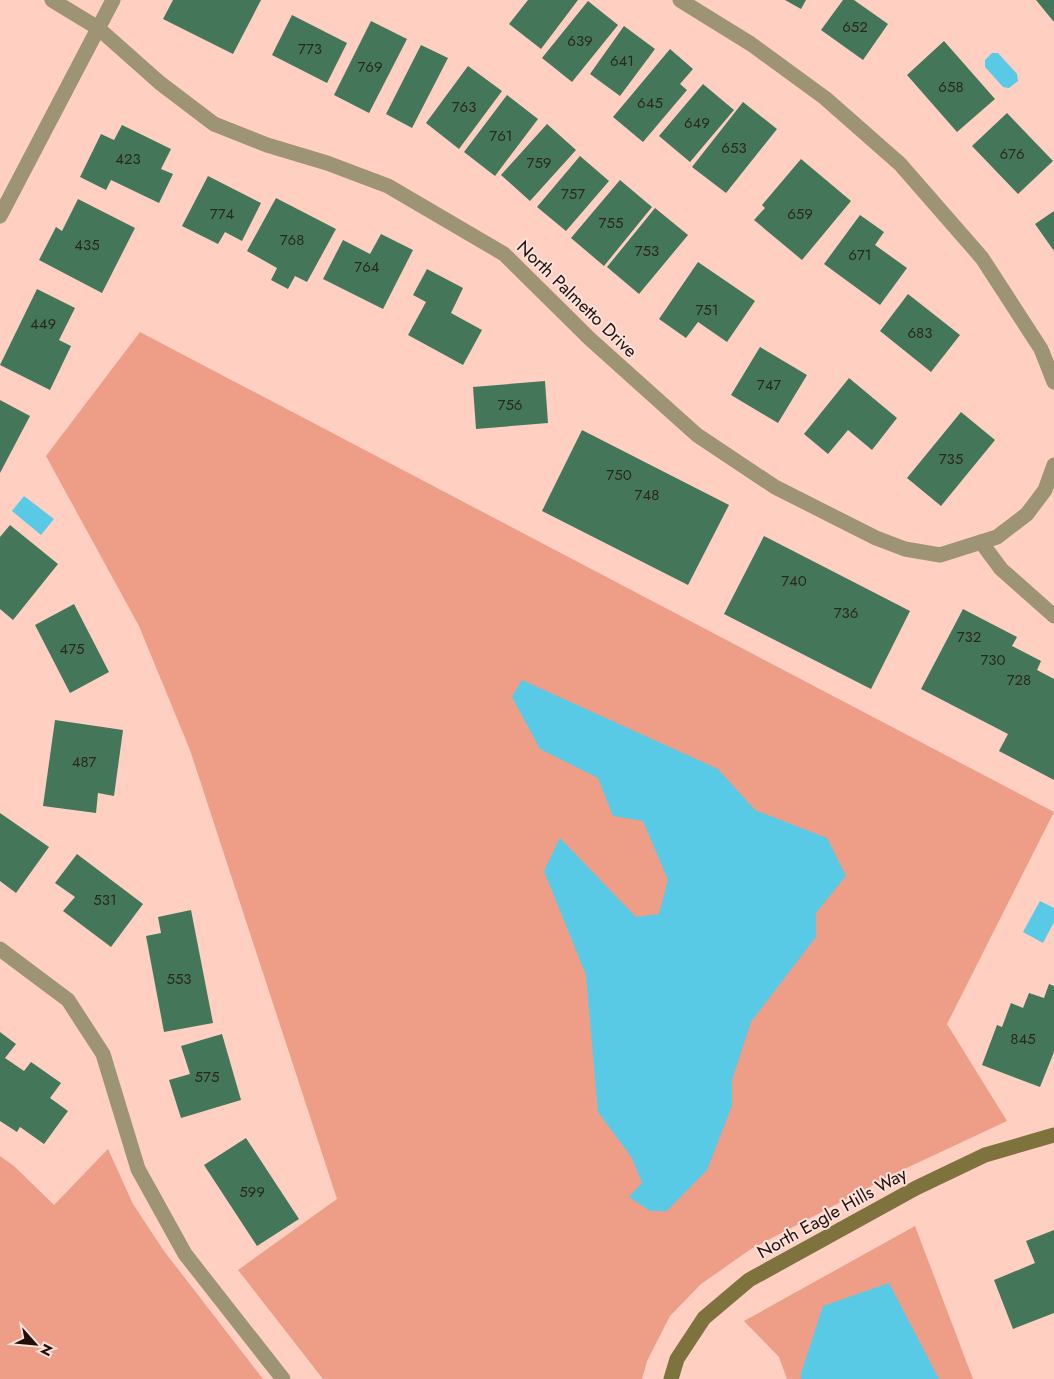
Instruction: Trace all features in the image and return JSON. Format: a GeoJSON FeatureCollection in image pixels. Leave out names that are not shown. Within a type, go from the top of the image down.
{"type":"FeatureCollection","features":[{"type":"Feature","properties":{"kind":"street","name":"North Palmetto Drive"},"geometry":{"type":"LineString","coordinates":[[52,0],[98,28],[160,82],[214,124],[268,145],[327,163],[388,186],[504,254],[590,338],[697,435],[775,487],[876,538],[905,549],[940,555],[997,537],[1027,514],[1045,490],[1054,465]]}},
{"type":"Feature","properties":{"kind":"street"},"geometry":{"type":"LineString","coordinates":[[0,216],[113,0]]}},
{"type":"Feature","properties":{"kind":"street"},"geometry":{"type":"LineString","coordinates":[[680,0],[751,44],[825,98],[900,164],[982,258],[1041,349],[1054,382]]}},
{"type":"Feature","properties":{"kind":"street"},"geometry":{"type":"LineString","coordinates":[[981,542],[1001,569],[1054,616]]}},
{"type":"Feature","properties":{"kind":"street"},"geometry":{"type":"LineString","coordinates":[[0,949],[68,1000],[103,1054],[138,1169],[185,1254],[283,1379]]}},
{"type":"Feature","properties":{"kind":"street","name":"North Eagle Hills Way"},"geometry":{"type":"LineString","coordinates":[[671,1379],[677,1359],[704,1318],[749,1280],[916,1188],[986,1155],[1054,1135]]}},
{"type":"Feature","properties":{"kind":"shaded area"},"geometry":{"type":"Polygon","coordinates":[[[140,332],[1054,812],[947,1024],[1007,1121],[898,1172],[751,1249],[701,1284],[670,1316],[647,1361],[642,1379],[323,1379],[238,1270],[337,1199],[190,750],[139,626],[46,456],[140,332]]]}},
{"type":"Feature","properties":{"kind":"shaded area"},"geometry":{"type":"Polygon","coordinates":[[[108,1149],[133,1204],[164,1251],[263,1379],[0,1379],[0,1156],[14,1166],[54,1205],[108,1149]]]}},
{"type":"Feature","properties":{"kind":"shaded area"},"geometry":{"type":"Polygon","coordinates":[[[915,1226],[973,1379],[787,1379],[779,1357],[744,1321],[915,1226]]]}},
{"type":"Feature","properties":{"kind":"water"},"geometry":{"type":"Polygon","coordinates":[[[992,53],[998,53],[1017,74],[1018,81],[1009,88],[1003,87],[985,67],[985,60],[992,53]]]}},
{"type":"Feature","properties":{"kind":"water"},"geometry":{"type":"Polygon","coordinates":[[[24,496],[54,519],[41,535],[12,511],[24,496]]]}},
{"type":"Feature","properties":{"kind":"water"},"geometry":{"type":"Polygon","coordinates":[[[522,680],[718,769],[755,810],[827,838],[846,876],[816,913],[816,937],[751,1022],[732,1080],[732,1106],[707,1170],[667,1211],[650,1211],[629,1197],[642,1183],[632,1158],[598,1112],[586,975],[544,871],[560,838],[636,917],[659,914],[668,880],[643,821],[613,816],[598,778],[540,749],[512,697],[522,680]]]}},
{"type":"Feature","properties":{"kind":"water"},"geometry":{"type":"Polygon","coordinates":[[[1040,901],[1054,908],[1054,922],[1043,943],[1023,932],[1040,901]]]}},
{"type":"Feature","properties":{"kind":"water"},"geometry":{"type":"Polygon","coordinates":[[[889,1283],[939,1379],[802,1379],[800,1377],[823,1306],[889,1283]]]}},
{"type":"Feature","properties":{"kind":"building"},"geometry":{"type":"Polygon","coordinates":[[[173,0],[261,0],[233,54],[163,19],[173,0]]]}},
{"type":"Feature","properties":{"kind":"building"},"geometry":{"type":"Polygon","coordinates":[[[528,0],[578,0],[541,49],[509,24],[528,0]]]}},
{"type":"Feature","properties":{"kind":"building"},"geometry":{"type":"Polygon","coordinates":[[[785,0],[806,0],[801,9],[785,0]]]}},
{"type":"Feature","properties":{"kind":"building"},"geometry":{"type":"Polygon","coordinates":[[[843,0],[854,0],[888,24],[863,60],[821,30],[843,0]]]}},
{"type":"Feature","properties":{"kind":"building"},"geometry":{"type":"Polygon","coordinates":[[[1036,0],[1054,0],[1054,22],[1036,0]]]}},
{"type":"Feature","properties":{"kind":"building"},"geometry":{"type":"Polygon","coordinates":[[[588,1],[618,25],[572,82],[542,58],[588,1]]]}},
{"type":"Feature","properties":{"kind":"building"},"geometry":{"type":"Polygon","coordinates":[[[292,15],[347,43],[327,83],[272,55],[292,15]]]}},
{"type":"Feature","properties":{"kind":"building"},"geometry":{"type":"Polygon","coordinates":[[[371,21],[407,39],[369,113],[334,95],[371,21]]]}},
{"type":"Feature","properties":{"kind":"building"},"geometry":{"type":"Polygon","coordinates":[[[624,26],[655,49],[620,96],[590,74],[624,26]]]}},
{"type":"Feature","properties":{"kind":"building"},"geometry":{"type":"Polygon","coordinates":[[[944,41],[995,99],[957,132],[907,75],[944,41]]]}},
{"type":"Feature","properties":{"kind":"building"},"geometry":{"type":"Polygon","coordinates":[[[421,45],[448,58],[412,128],[386,114],[421,45]]]}},
{"type":"Feature","properties":{"kind":"building"},"geometry":{"type":"Polygon","coordinates":[[[670,49],[693,69],[680,84],[687,90],[643,142],[613,117],[670,49]]]}},
{"type":"Feature","properties":{"kind":"building"},"geometry":{"type":"Polygon","coordinates":[[[468,66],[502,91],[459,149],[426,123],[468,66]]]}},
{"type":"Feature","properties":{"kind":"building"},"geometry":{"type":"Polygon","coordinates":[[[703,84],[734,110],[690,162],[659,136],[703,84]]]}},
{"type":"Feature","properties":{"kind":"building"},"geometry":{"type":"Polygon","coordinates":[[[507,95],[538,119],[495,176],[464,152],[507,95]]]}},
{"type":"Feature","properties":{"kind":"building"},"geometry":{"type":"Polygon","coordinates":[[[743,102],[777,129],[726,193],[692,167],[743,102]]]}},
{"type":"Feature","properties":{"kind":"building"},"geometry":{"type":"Polygon","coordinates":[[[1007,113],[1053,161],[1018,194],[972,146],[1007,113]]]}},
{"type":"Feature","properties":{"kind":"building"},"geometry":{"type":"Polygon","coordinates":[[[547,124],[576,150],[530,201],[501,175],[547,124]]]}},
{"type":"Feature","properties":{"kind":"building"},"geometry":{"type":"Polygon","coordinates":[[[122,125],[171,149],[161,169],[173,174],[159,203],[111,180],[106,190],[80,177],[101,134],[114,140],[122,125]]]}},
{"type":"Feature","properties":{"kind":"building"},"geometry":{"type":"Polygon","coordinates":[[[580,156],[609,181],[566,231],[537,207],[580,156]]]}},
{"type":"Feature","properties":{"kind":"building"},"geometry":{"type":"Polygon","coordinates":[[[801,159],[851,201],[802,260],[754,220],[765,208],[762,205],[801,159]]]}},
{"type":"Feature","properties":{"kind":"building"},"geometry":{"type":"Polygon","coordinates":[[[208,176],[261,203],[242,241],[225,232],[218,244],[182,226],[208,176]]]}},
{"type":"Feature","properties":{"kind":"building"},"geometry":{"type":"Polygon","coordinates":[[[620,180],[652,207],[604,266],[571,238],[620,180]]]}},
{"type":"Feature","properties":{"kind":"building"},"geometry":{"type":"Polygon","coordinates":[[[276,198],[336,229],[307,282],[295,276],[288,289],[271,280],[277,268],[247,251],[276,198]]]}},
{"type":"Feature","properties":{"kind":"building"},"geometry":{"type":"Polygon","coordinates":[[[78,199],[135,228],[102,293],[39,260],[56,227],[62,231],[78,199]]]}},
{"type":"Feature","properties":{"kind":"building"},"geometry":{"type":"Polygon","coordinates":[[[655,208],[688,235],[639,294],[607,267],[655,208]]]}},
{"type":"Feature","properties":{"kind":"building"},"geometry":{"type":"Polygon","coordinates":[[[1054,211],[1054,251],[1035,224],[1054,211]]]}},
{"type":"Feature","properties":{"kind":"building"},"geometry":{"type":"Polygon","coordinates":[[[860,215],[884,232],[875,245],[907,268],[880,305],[824,264],[860,215]]]}},
{"type":"Feature","properties":{"kind":"building"},"geometry":{"type":"Polygon","coordinates":[[[381,234],[413,250],[383,309],[323,279],[343,240],[370,254],[381,234]]]}},
{"type":"Feature","properties":{"kind":"building"},"geometry":{"type":"Polygon","coordinates":[[[698,262],[755,301],[727,342],[698,322],[686,338],[659,319],[698,262]]]}},
{"type":"Feature","properties":{"kind":"building"},"geometry":{"type":"Polygon","coordinates":[[[427,269],[463,288],[451,313],[482,330],[463,365],[408,335],[426,302],[413,295],[427,269]]]}},
{"type":"Feature","properties":{"kind":"building"},"geometry":{"type":"Polygon","coordinates":[[[37,289],[75,308],[59,340],[71,346],[50,390],[0,365],[37,289]]]}},
{"type":"Feature","properties":{"kind":"building"},"geometry":{"type":"Polygon","coordinates":[[[908,294],[960,335],[931,372],[880,331],[908,294]]]}},
{"type":"Feature","properties":{"kind":"building"},"geometry":{"type":"Polygon","coordinates":[[[760,347],[807,375],[778,423],[731,395],[760,347]]]}},
{"type":"Feature","properties":{"kind":"building"},"geometry":{"type":"Polygon","coordinates":[[[849,378],[897,418],[872,450],[848,430],[828,454],[804,434],[849,378]]]}},
{"type":"Feature","properties":{"kind":"building"},"geometry":{"type":"Polygon","coordinates":[[[545,381],[548,423],[476,429],[473,387],[545,381]]]}},
{"type":"Feature","properties":{"kind":"building"},"geometry":{"type":"Polygon","coordinates":[[[0,400],[30,416],[0,473],[0,400]]]}},
{"type":"Feature","properties":{"kind":"building"},"geometry":{"type":"Polygon","coordinates":[[[961,412],[995,440],[941,506],[907,478],[961,412]]]}},
{"type":"Feature","properties":{"kind":"building"},"geometry":{"type":"Polygon","coordinates":[[[582,430],[729,505],[688,585],[542,511],[582,430]]]}},
{"type":"Feature","properties":{"kind":"building"},"geometry":{"type":"Polygon","coordinates":[[[10,525],[58,564],[13,620],[0,609],[0,537],[10,525]]]}},
{"type":"Feature","properties":{"kind":"building"},"geometry":{"type":"Polygon","coordinates":[[[764,536],[910,611],[871,689],[724,614],[764,536]]]}},
{"type":"Feature","properties":{"kind":"building"},"geometry":{"type":"Polygon","coordinates":[[[74,604],[109,672],[70,693],[35,625],[74,604]]]}},
{"type":"Feature","properties":{"kind":"building"},"geometry":{"type":"Polygon","coordinates":[[[963,609],[1017,637],[1012,646],[1041,661],[1037,670],[1054,679],[1054,780],[999,751],[1008,734],[921,689],[963,609]]]}},
{"type":"Feature","properties":{"kind":"building"},"geometry":{"type":"Polygon","coordinates":[[[55,720],[123,730],[114,796],[98,793],[96,813],[43,806],[55,720]]]}},
{"type":"Feature","properties":{"kind":"building"},"geometry":{"type":"Polygon","coordinates":[[[0,813],[49,847],[16,893],[0,881],[0,813]]]}},
{"type":"Feature","properties":{"kind":"building"},"geometry":{"type":"Polygon","coordinates":[[[77,854],[143,904],[111,947],[63,911],[75,897],[55,883],[77,854]]]}},
{"type":"Feature","properties":{"kind":"building"},"geometry":{"type":"Polygon","coordinates":[[[191,910],[213,1023],[164,1032],[146,936],[161,933],[158,917],[191,910]]]}},
{"type":"Feature","properties":{"kind":"building"},"geometry":{"type":"Polygon","coordinates":[[[1049,984],[1054,986],[1054,1052],[1040,1087],[982,1065],[997,1025],[1002,1027],[1011,1003],[1023,1008],[1029,993],[1044,998],[1049,984]]]}},
{"type":"Feature","properties":{"kind":"building"},"geometry":{"type":"Polygon","coordinates":[[[0,1032],[16,1044],[5,1058],[24,1071],[31,1062],[61,1083],[50,1098],[68,1111],[44,1144],[20,1127],[17,1132],[0,1121],[0,1032]]]}},
{"type":"Feature","properties":{"kind":"building"},"geometry":{"type":"Polygon","coordinates":[[[222,1034],[241,1100],[181,1118],[169,1080],[190,1074],[181,1046],[222,1034]]]}},
{"type":"Feature","properties":{"kind":"building"},"geometry":{"type":"Polygon","coordinates":[[[246,1138],[299,1219],[257,1246],[204,1165],[246,1138]]]}},
{"type":"Feature","properties":{"kind":"building"},"geometry":{"type":"Polygon","coordinates":[[[1054,1230],[1054,1313],[1013,1329],[994,1280],[1035,1263],[1026,1241],[1054,1230]]]}}]}
